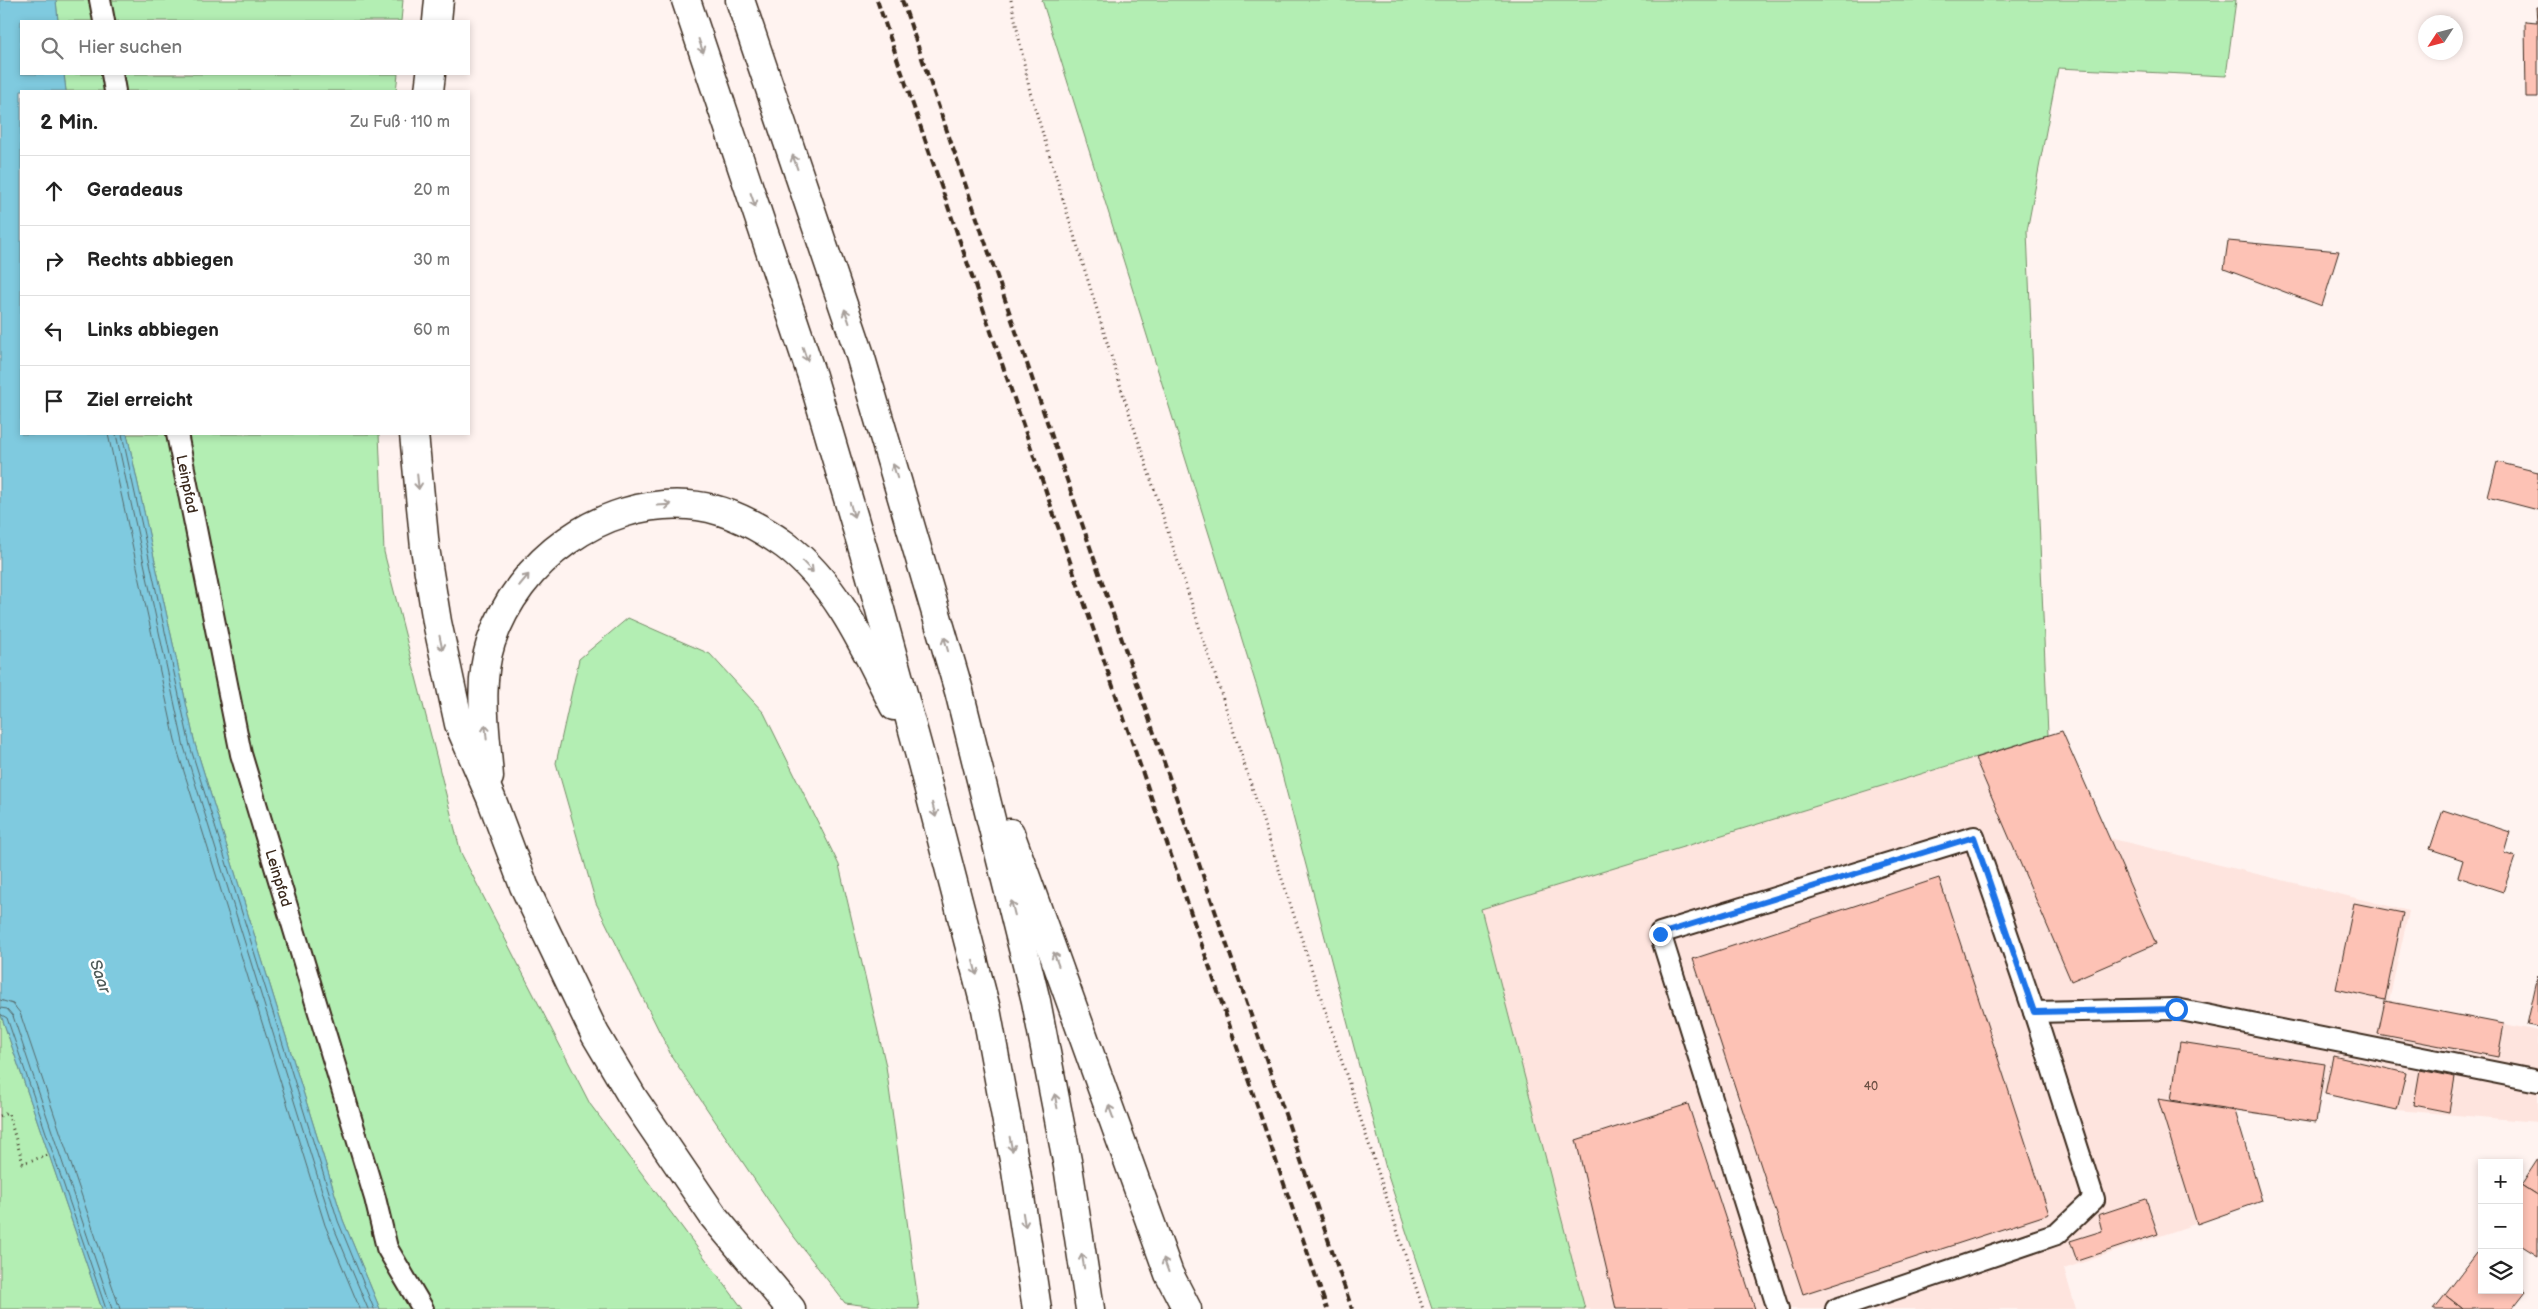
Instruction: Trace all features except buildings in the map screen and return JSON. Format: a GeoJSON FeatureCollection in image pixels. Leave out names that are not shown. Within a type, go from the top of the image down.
{"type":"FeatureCollection","features":[{"type":"Feature","properties":{"kind":"highway"},"geometry":{"type":"LineString","coordinates":[[437,20],[439,0]]}},
{"type":"Feature","properties":{"kind":"highway"},"geometry":{"type":"LineString","coordinates":[[686,0],[812,376],[870,573],[922,763],[986,1009],[1016,1172],[1037,1309]]}},
{"type":"Feature","properties":{"kind":"highway"},"geometry":{"type":"LineString","coordinates":[[740,0],[860,355],[959,691],[1036,1001],[1068,1166],[1090,1309]]}},
{"type":"Feature","properties":{"kind":"highway"},"geometry":{"type":"LineString","coordinates":[[429,90],[431,75]]}},
{"type":"Feature","properties":{"kind":"highway"},"geometry":{"type":"LineString","coordinates":[[414,435],[425,548],[437,622],[459,724],[491,798],[524,886],[604,1050],[667,1151],[714,1218],[791,1309]]}},
{"type":"Feature","properties":{"kind":"highway"},"geometry":{"type":"LineString","coordinates":[[491,798],[483,677],[490,643],[503,611],[522,582],[546,556],[566,540],[610,518],[660,505],[689,505],[751,522],[786,546],[808,566],[832,594],[855,628],[922,763]]}},
{"type":"Feature","properties":{"kind":"highway"},"geometry":{"type":"LineString","coordinates":[[959,691],[1169,1274],[1187,1309]]}},
{"type":"Feature","properties":{"kind":"lane"},"geometry":{"type":"LineString","coordinates":[[100,0],[104,20]]}},
{"type":"Feature","properties":{"kind":"lane"},"geometry":{"type":"LineString","coordinates":[[112,75],[115,90]]}},
{"type":"Feature","properties":{"kind":"lane","name":"Leinpfad"},"geometry":{"type":"LineString","coordinates":[[177,435],[241,754],[373,1189],[387,1248],[423,1309]]}},
{"type":"Feature","properties":{"kind":"lane"},"geometry":{"type":"LineString","coordinates":[[1778,1309],[1660,934],[1974,837],[2034,1012],[2094,1199],[2057,1234],[1836,1309]]}},
{"type":"Feature","properties":{"kind":"lane"},"geometry":{"type":"LineString","coordinates":[[2034,1012],[2176,1009],[2538,1080]]}},
{"type":"Feature","properties":{"kind":"path"},"geometry":{"type":"LineString","coordinates":[[1011,0],[1030,92],[1122,391],[1423,1309]]}},
{"type":"Feature","properties":{"kind":"path"},"geometry":{"type":"LineString","coordinates":[[0,1116],[8,1114],[23,1163],[48,1155]]}},
{"type":"Feature","properties":{"kind":"shaded area"},"geometry":{"type":"Polygon","coordinates":[[[2062,731],[2109,838],[2409,911],[2389,1000],[2538,1031],[2538,1122],[2397,1110],[2321,1093],[2316,1122],[2235,1111],[2262,1201],[2064,1269],[2076,1309],[1585,1309],[1481,909],[2062,731]]]}},
{"type":"Feature","properties":{"kind":"green space"},"geometry":{"type":"Polygon","coordinates":[[[56,0],[403,0],[401,20],[58,20],[56,0]]]}},
{"type":"Feature","properties":{"kind":"green space"},"geometry":{"type":"Polygon","coordinates":[[[1042,0],[2236,0],[2226,76],[2058,68],[2027,231],[2048,735],[1481,909],[1585,1309],[1432,1309],[1388,1176],[1270,729],[1042,0]]]}},
{"type":"Feature","properties":{"kind":"green space"},"geometry":{"type":"Polygon","coordinates":[[[64,75],[398,75],[396,90],[66,90],[64,75]]]}},
{"type":"Feature","properties":{"kind":"green space"},"geometry":{"type":"Polygon","coordinates":[[[127,435],[379,435],[384,552],[461,853],[590,1104],[743,1309],[380,1309],[343,1220],[195,744],[127,435]]]}},
{"type":"Feature","properties":{"kind":"green space"},"geometry":{"type":"Polygon","coordinates":[[[628,618],[710,654],[764,713],[839,865],[886,1066],[919,1309],[892,1309],[845,1303],[785,1225],[672,1057],[596,903],[556,763],[579,659],[628,618]]]}},
{"type":"Feature","properties":{"kind":"green space"},"geometry":{"type":"Polygon","coordinates":[[[0,1012],[102,1309],[0,1309],[0,1012]]]}},
{"type":"Feature","properties":{"kind":"water","name":"Saar"},"geometry":{"type":"Polygon","coordinates":[[[0,0],[56,0],[58,20],[20,20],[20,75],[64,75],[66,90],[20,90],[20,435],[127,435],[195,744],[343,1220],[380,1309],[102,1309],[0,1012],[0,0]]]}},
{"type":"Feature","properties":{"kind":"railway"},"geometry":{"type":"LineString","coordinates":[[877,0],[1327,1309]]}},
{"type":"Feature","properties":{"kind":"railway"},"geometry":{"type":"LineString","coordinates":[[902,0],[1352,1309]]}},
{"type":"Feature","properties":{"kind":"route"},"geometry":{"type":"LineString","coordinates":[[1660,934],[1974,837],[2034,1012],[2176,1009]]}}]}
